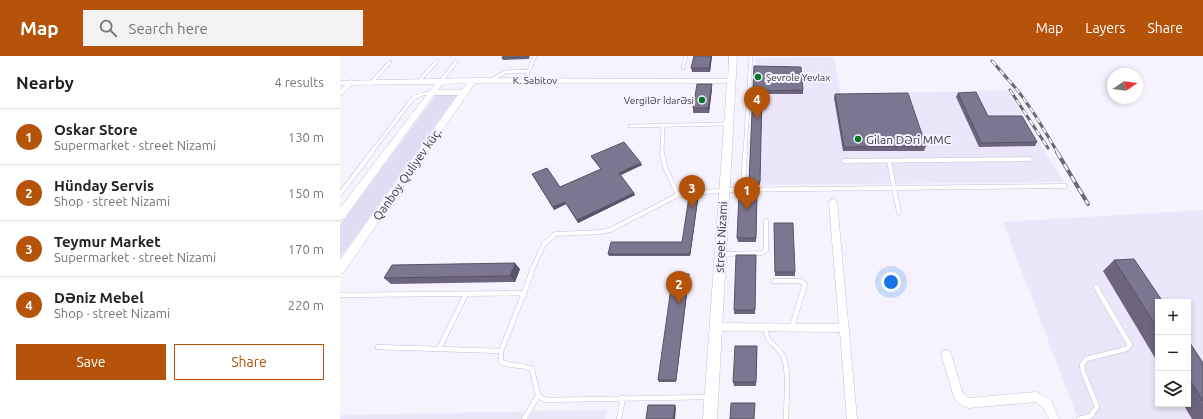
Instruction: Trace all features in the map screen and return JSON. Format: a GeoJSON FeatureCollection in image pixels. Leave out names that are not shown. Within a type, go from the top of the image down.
{"type":"FeatureCollection","features":[{"type":"Feature","properties":{"kind":"street","name":"street Nizami"},"geometry":{"type":"LineString","coordinates":[[710,419],[733,56]]}},
{"type":"Feature","properties":{"kind":"street","name":"K. Sabitov"},"geometry":{"type":"LineString","coordinates":[[340,82],[473,80],[731,81]]}},
{"type":"Feature","properties":{"kind":"street","name":"Qanboy Quliyev küç."},"geometry":{"type":"LineString","coordinates":[[340,269],[473,80]]}},
{"type":"Feature","properties":{"kind":"street"},"geometry":{"type":"LineString","coordinates":[[340,216],[441,81]]}},
{"type":"Feature","properties":{"kind":"street"},"geometry":{"type":"LineString","coordinates":[[340,94],[351,82]]}},
{"type":"Feature","properties":{"kind":"street"},"geometry":{"type":"LineString","coordinates":[[433,93],[465,92]]}},
{"type":"Feature","properties":{"kind":"street"},"geometry":{"type":"LineString","coordinates":[[833,202],[852,419]]}},
{"type":"Feature","properties":{"kind":"street"},"geometry":{"type":"LineString","coordinates":[[716,326],[844,328]]}},
{"type":"Feature","properties":{"kind":"street"},"geometry":{"type":"LineString","coordinates":[[946,354],[959,397],[968,403],[1036,398],[1044,400],[1049,406],[1054,419]]}},
{"type":"Feature","properties":{"kind":"lane"},"geometry":{"type":"LineString","coordinates":[[524,80],[535,56]]}},
{"type":"Feature","properties":{"kind":"lane"},"geometry":{"type":"LineString","coordinates":[[683,68],[686,56]]}},
{"type":"Feature","properties":{"kind":"lane"},"geometry":{"type":"LineString","coordinates":[[743,189],[751,56]]}},
{"type":"Feature","properties":{"kind":"lane"},"geometry":{"type":"LineString","coordinates":[[419,81],[437,61]]}},
{"type":"Feature","properties":{"kind":"lane"},"geometry":{"type":"LineString","coordinates":[[372,82],[390,62]]}},
{"type":"Feature","properties":{"kind":"lane"},"geometry":{"type":"LineString","coordinates":[[441,81],[456,62]]}},
{"type":"Feature","properties":{"kind":"lane"},"geometry":{"type":"LineString","coordinates":[[492,80],[505,72],[528,71]]}},
{"type":"Feature","properties":{"kind":"lane"},"geometry":{"type":"LineString","coordinates":[[340,194],[413,98],[423,94],[433,93]]}},
{"type":"Feature","properties":{"kind":"lane"},"geometry":{"type":"LineString","coordinates":[[630,126],[728,124]]}},
{"type":"Feature","properties":{"kind":"lane"},"geometry":{"type":"LineString","coordinates":[[663,125],[662,156],[664,167],[678,195]]}},
{"type":"Feature","properties":{"kind":"lane"},"geometry":{"type":"LineString","coordinates":[[844,161],[1030,159]]}},
{"type":"Feature","properties":{"kind":"lane"},"geometry":{"type":"LineString","coordinates":[[889,161],[899,213]]}},
{"type":"Feature","properties":{"kind":"lane"},"geometry":{"type":"LineString","coordinates":[[524,419],[538,396],[532,369],[526,365],[506,365],[501,362],[501,351],[543,245],[549,237],[555,234],[601,232],[610,230],[678,195],[724,190],[1065,186]]}},
{"type":"Feature","properties":{"kind":"lane"},"geometry":{"type":"LineString","coordinates":[[720,254],[762,253],[766,250],[766,220]]}},
{"type":"Feature","properties":{"kind":"lane"},"geometry":{"type":"LineString","coordinates":[[774,281],[801,281],[804,284],[792,327]]}},
{"type":"Feature","properties":{"kind":"lane"},"geometry":{"type":"LineString","coordinates":[[1079,419],[1091,416],[1097,406],[1083,372],[1082,364],[1086,359],[1126,349],[1130,345],[1096,287]]}},
{"type":"Feature","properties":{"kind":"lane"},"geometry":{"type":"LineString","coordinates":[[340,295],[524,293]]}},
{"type":"Feature","properties":{"kind":"lane"},"geometry":{"type":"LineString","coordinates":[[439,349],[466,294]]}},
{"type":"Feature","properties":{"kind":"lane"},"geometry":{"type":"LineString","coordinates":[[765,327],[769,343],[782,354],[786,364],[786,419]]}},
{"type":"Feature","properties":{"kind":"lane"},"geometry":{"type":"LineString","coordinates":[[378,347],[501,351]]}},
{"type":"Feature","properties":{"kind":"lane"},"geometry":{"type":"LineString","coordinates":[[538,396],[546,400],[711,396]]}},
{"type":"Feature","properties":{"kind":"lane"},"geometry":{"type":"LineString","coordinates":[[619,419],[623,398]]}},
{"type":"Feature","properties":{"kind":"shaded area","name":"Gilan Dəri MMC"},"geometry":{"type":"Polygon","coordinates":[[[834,57],[841,94],[1007,90],[1064,182],[760,185],[755,58],[834,57]]]}},
{"type":"Feature","properties":{"kind":"shaded area"},"geometry":{"type":"Polygon","coordinates":[[[436,95],[457,95],[340,258],[340,225],[436,95]]]}},
{"type":"Feature","properties":{"kind":"shaded area"},"geometry":{"type":"Polygon","coordinates":[[[1203,210],[1203,419],[1078,419],[1003,222],[1203,210]]]}},
{"type":"Feature","properties":{"kind":"shaded area"},"geometry":{"type":"Polygon","coordinates":[[[607,410],[605,419],[340,419],[340,415],[607,410]]]}},
{"type":"Feature","properties":{"kind":"building"},"geometry":{"type":"Polygon","coordinates":[[[503,56],[528,56],[528,57],[502,58],[503,56]]]}},
{"type":"Feature","properties":{"kind":"building"},"geometry":{"type":"Polygon","coordinates":[[[694,56],[711,56],[709,68],[691,68],[694,56]]]}},
{"type":"Feature","properties":{"kind":"building"},"geometry":{"type":"Polygon","coordinates":[[[754,66],[801,67],[803,90],[762,91],[760,182],[749,182],[754,66]]]}},
{"type":"Feature","properties":{"kind":"building"},"geometry":{"type":"Polygon","coordinates":[[[697,84],[712,84],[708,108],[693,108],[697,84]]]}},
{"type":"Feature","properties":{"kind":"building"},"geometry":{"type":"Polygon","coordinates":[[[976,92],[988,116],[1022,116],[1037,142],[981,143],[958,93],[976,92]]]}},
{"type":"Feature","properties":{"kind":"building"},"geometry":{"type":"Polygon","coordinates":[[[908,93],[926,146],[844,147],[835,94],[908,93]]]}},
{"type":"Feature","properties":{"kind":"building"},"geometry":{"type":"Polygon","coordinates":[[[624,142],[641,163],[619,173],[634,193],[577,220],[565,202],[553,207],[532,174],[547,168],[560,187],[601,169],[591,156],[624,142]]]}},
{"type":"Feature","properties":{"kind":"building"},"geometry":{"type":"Polygon","coordinates":[[[739,194],[757,194],[756,238],[737,238],[739,194]]]}},
{"type":"Feature","properties":{"kind":"building"},"geometry":{"type":"Polygon","coordinates":[[[689,197],[698,197],[690,254],[608,254],[611,242],[682,242],[689,197]]]}},
{"type":"Feature","properties":{"kind":"building"},"geometry":{"type":"Polygon","coordinates":[[[774,223],[793,223],[795,272],[775,272],[774,223]]]}},
{"type":"Feature","properties":{"kind":"building"},"geometry":{"type":"Polygon","coordinates":[[[736,255],[756,255],[755,310],[734,310],[736,255]]]}},
{"type":"Feature","properties":{"kind":"building"},"geometry":{"type":"Polygon","coordinates":[[[1134,259],[1161,299],[1155,299],[1155,324],[1114,260],[1134,259]]]}},
{"type":"Feature","properties":{"kind":"building"},"geometry":{"type":"Polygon","coordinates":[[[515,263],[510,276],[384,278],[392,265],[515,263]]]}},
{"type":"Feature","properties":{"kind":"building"},"geometry":{"type":"Polygon","coordinates":[[[673,274],[689,274],[676,380],[658,380],[673,274]]]}},
{"type":"Feature","properties":{"kind":"building"},"geometry":{"type":"Polygon","coordinates":[[[1191,345],[1203,363],[1203,401],[1191,382],[1191,345]]]}},
{"type":"Feature","properties":{"kind":"building"},"geometry":{"type":"Polygon","coordinates":[[[735,346],[757,346],[756,382],[733,382],[735,346]]]}},
{"type":"Feature","properties":{"kind":"building"},"geometry":{"type":"Polygon","coordinates":[[[731,403],[755,403],[754,419],[730,419],[731,403]]]}},
{"type":"Feature","properties":{"kind":"building"},"geometry":{"type":"Polygon","coordinates":[[[648,405],[675,405],[673,419],[646,419],[648,405]]]}},
{"type":"Feature","properties":{"kind":"railway"},"geometry":{"type":"LineString","coordinates":[[992,61],[1019,92],[1058,153]]}},
{"type":"Feature","properties":{"kind":"railway"},"geometry":{"type":"LineString","coordinates":[[1010,90],[1048,148]]}},
{"type":"Feature","properties":{"kind":"railway"},"geometry":{"type":"LineString","coordinates":[[1057,152],[1088,204]]}},
{"type":"Feature","properties":{"kind":"place","name":"Şevrole Yevlax"},"geometry":{"type":"Point","coordinates":[758,77]}},
{"type":"Feature","properties":{"kind":"place","name":"Vergilər İdarəsi"},"geometry":{"type":"Point","coordinates":[702,100]}},
{"type":"Feature","properties":{"kind":"place","name":"Dəniz Mebel"},"geometry":{"type":"Point","coordinates":[757,119]}},
{"type":"Feature","properties":{"kind":"place","name":"Gilan Dəri MMC"},"geometry":{"type":"Point","coordinates":[858,139]}},
{"type":"Feature","properties":{"kind":"place","name":"Teymur Market"},"geometry":{"type":"Point","coordinates":[692,208]}},
{"type":"Feature","properties":{"kind":"place","name":"Oskar Store"},"geometry":{"type":"Point","coordinates":[747,210]}},
{"type":"Feature","properties":{"kind":"place","name":"Hünday Servis"},"geometry":{"type":"Point","coordinates":[679,304]}}]}
